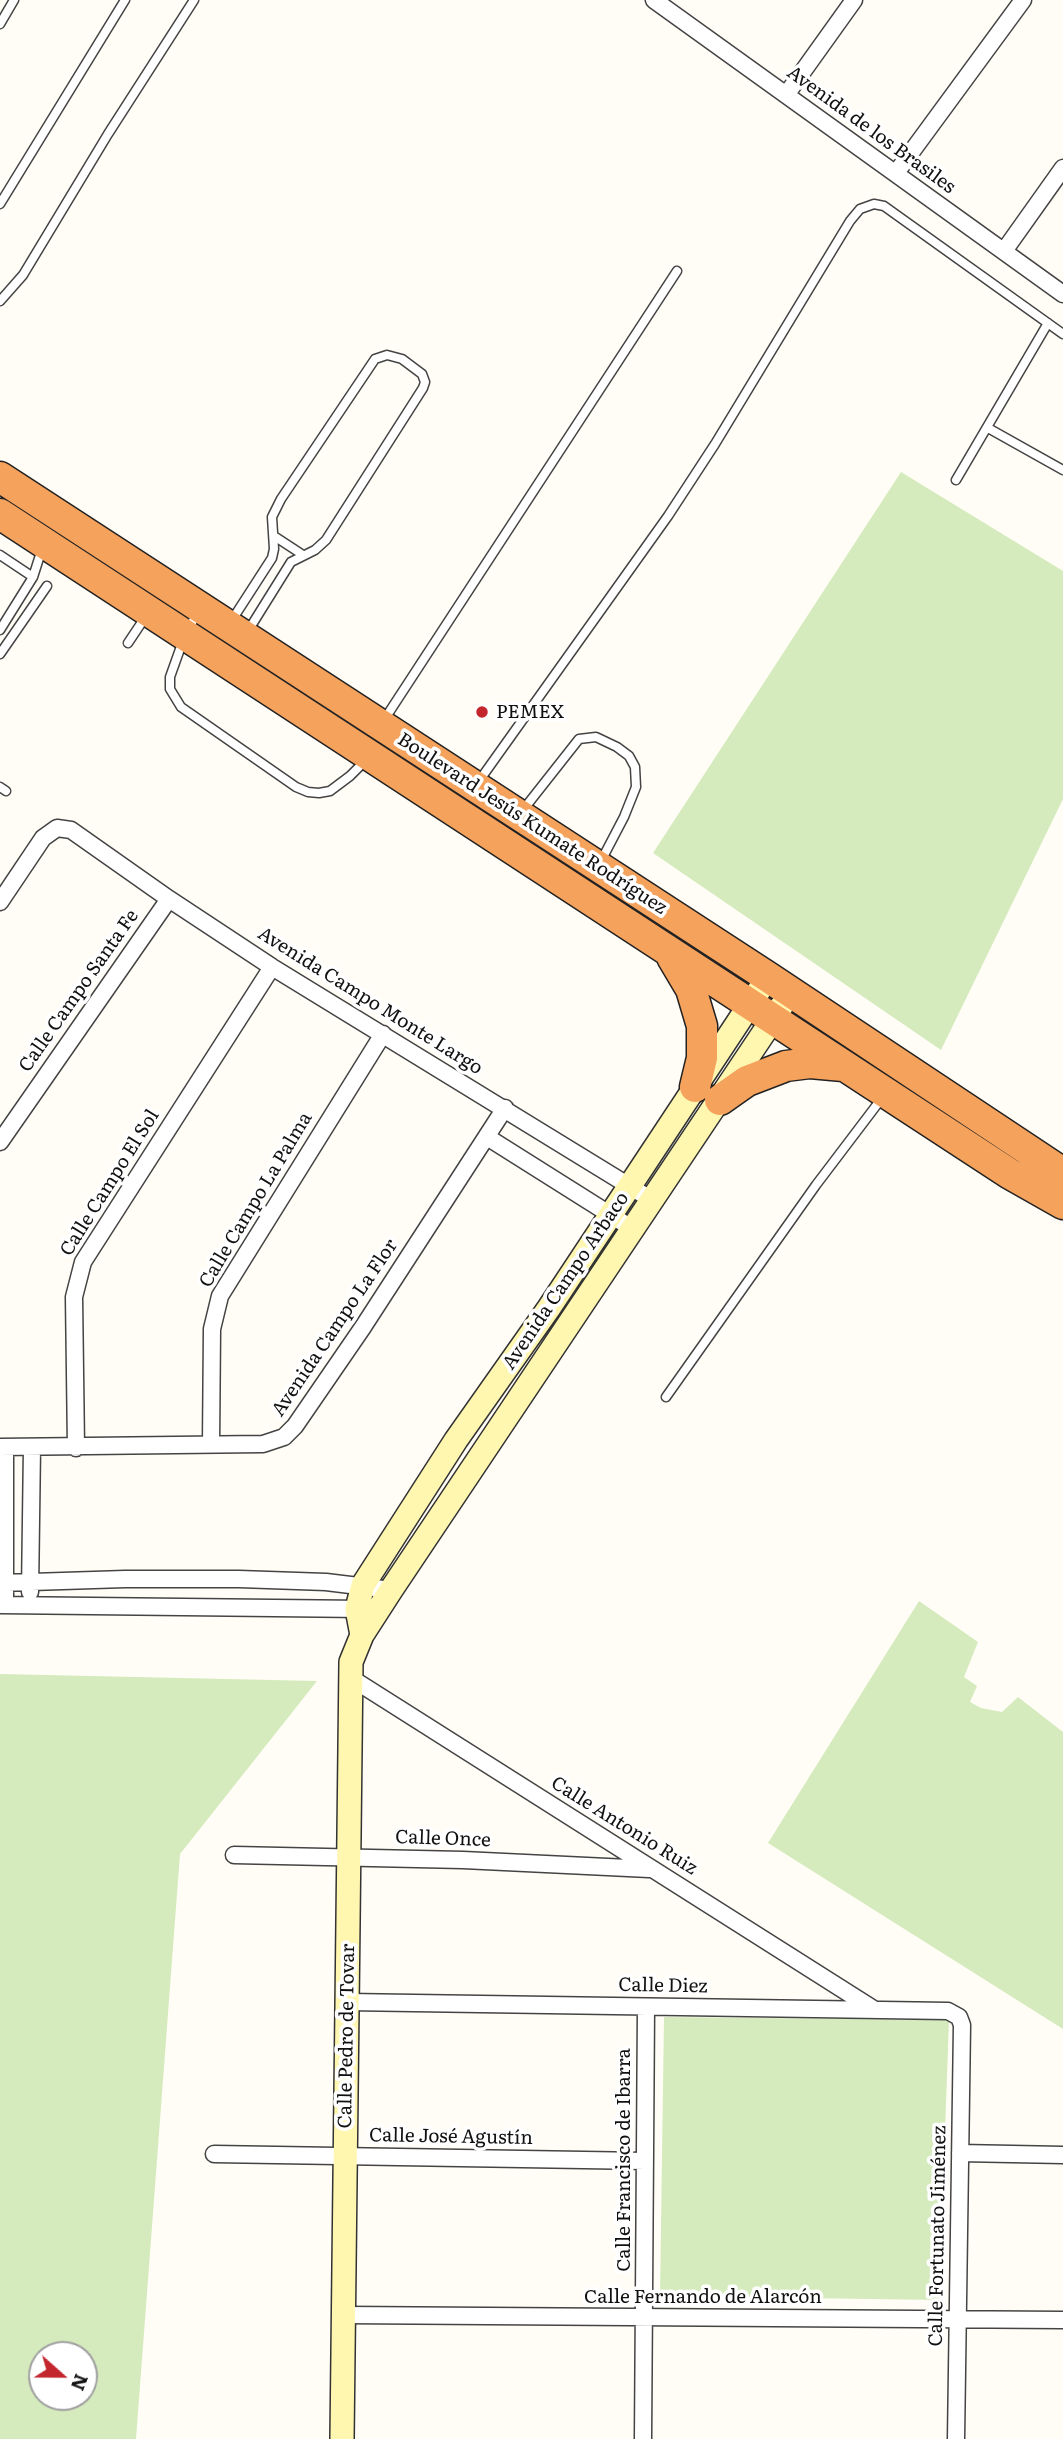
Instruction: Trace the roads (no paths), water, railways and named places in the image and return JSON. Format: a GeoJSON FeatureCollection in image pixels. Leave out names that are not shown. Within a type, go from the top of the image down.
{"type":"FeatureCollection","features":[{"type":"Feature","properties":{"kind":"highway","name":"Boulevard Jesús Kumate Rodríguez"},"geometry":{"type":"LineString","coordinates":[[0,477],[158,599],[186,635],[845,1067],[1010,1174],[1063,1204]]}},
{"type":"Feature","properties":{"kind":"highway","name":"Boulevard Jesús Kumate Rodríguez"},"geometry":{"type":"LineString","coordinates":[[0,514],[44,543],[158,599],[201,608],[1063,1173]]}},
{"type":"Feature","properties":{"kind":"highway"},"geometry":{"type":"LineString","coordinates":[[668,951],[691,989],[702,1026],[702,1058],[707,1094],[786,1066],[810,1063],[845,1067]]}},
{"type":"Feature","properties":{"kind":"street","name":"Avenida de los Brasiles"},"geometry":{"type":"LineString","coordinates":[[654,0],[678,7],[786,95],[1063,294]]}},
{"type":"Feature","properties":{"kind":"street"},"geometry":{"type":"LineString","coordinates":[[786,95],[854,0]]}},
{"type":"Feature","properties":{"kind":"street"},"geometry":{"type":"LineString","coordinates":[[896,173],[1023,0]]}},
{"type":"Feature","properties":{"kind":"street"},"geometry":{"type":"LineString","coordinates":[[1004,251],[1063,168]]}},
{"type":"Feature","properties":{"kind":"street","name":"Avenida Campo Monte Largo"},"geometry":{"type":"LineString","coordinates":[[0,902],[43,838],[57,828],[71,830],[272,967],[652,1200]]}},
{"type":"Feature","properties":{"kind":"street","name":"Calle Campo Santa Fe"},"geometry":{"type":"LineString","coordinates":[[0,1142],[169,899]]}},
{"type":"Feature","properties":{"kind":"street","name":"Calle Campo El Sol"},"geometry":{"type":"LineString","coordinates":[[76,1448],[74,1297],[83,1262],[272,967]]}},
{"type":"Feature","properties":{"kind":"street","name":"Avenida Campo Arbaco"},"geometry":{"type":"LineString","coordinates":[[707,1094],[629,1186],[549,1308],[456,1440],[363,1585],[376,1603],[634,1229],[707,1094],[760,1011],[780,985]]}},
{"type":"Feature","properties":{"kind":"street","name":"Calle Campo La Palma"},"geometry":{"type":"LineString","coordinates":[[211,1444],[212,1329],[220,1296],[383,1034]]}},
{"type":"Feature","properties":{"kind":"street","name":"Avenida Campo La Flor"},"geometry":{"type":"LineString","coordinates":[[2,1447],[263,1444],[278,1441],[290,1432],[370,1316],[505,1108]]}},
{"type":"Feature","properties":{"kind":"street"},"geometry":{"type":"LineString","coordinates":[[487,1137],[634,1229]]}},
{"type":"Feature","properties":{"kind":"street"},"geometry":{"type":"LineString","coordinates":[[2,1447],[3,1605],[376,1603]]}},
{"type":"Feature","properties":{"kind":"street"},"geometry":{"type":"LineString","coordinates":[[29,1605],[32,1447]]}},
{"type":"Feature","properties":{"kind":"street"},"geometry":{"type":"LineString","coordinates":[[3,1583],[239,1578],[363,1585]]}},
{"type":"Feature","properties":{"kind":"street","name":"Calle Pedro de Tovar"},"geometry":{"type":"LineString","coordinates":[[342,2439],[351,1662],[376,1603]]}},
{"type":"Feature","properties":{"kind":"street","name":"Calle Antonio Ruiz"},"geometry":{"type":"LineString","coordinates":[[351,1678],[875,2010]]}},
{"type":"Feature","properties":{"kind":"street","name":"Calle Once"},"geometry":{"type":"LineString","coordinates":[[234,1855],[463,1860],[651,1869]]}},
{"type":"Feature","properties":{"kind":"street","name":"Calle Diez"},"geometry":{"type":"LineString","coordinates":[[347,2002],[948,2011],[959,2017],[962,2035]]}},
{"type":"Feature","properties":{"kind":"street","name":"Calle Francisco de Ibarra"},"geometry":{"type":"LineString","coordinates":[[643,2439],[646,2007]]}},
{"type":"Feature","properties":{"kind":"street","name":"Calle Fortunato Jiménez"},"geometry":{"type":"LineString","coordinates":[[956,2439],[962,2035]]}},
{"type":"Feature","properties":{"kind":"street"},"geometry":{"type":"LineString","coordinates":[[960,2153],[1063,2155]]}},
{"type":"Feature","properties":{"kind":"street","name":"Calle José Agustín"},"geometry":{"type":"LineString","coordinates":[[214,2154],[645,2161]]}},
{"type":"Feature","properties":{"kind":"street","name":"Calle Fernando de Alarcón"},"geometry":{"type":"LineString","coordinates":[[344,2315],[1063,2320]]}},
{"type":"Feature","properties":{"kind":"lane"},"geometry":{"type":"LineString","coordinates":[[0,24],[13,0]]}},
{"type":"Feature","properties":{"kind":"lane"},"geometry":{"type":"LineString","coordinates":[[0,204],[125,0]]}},
{"type":"Feature","properties":{"kind":"lane"},"geometry":{"type":"LineString","coordinates":[[0,301],[23,275],[108,134],[194,0]]}},
{"type":"Feature","properties":{"kind":"lane"},"geometry":{"type":"LineString","coordinates":[[475,786],[709,455],[850,221],[860,209],[874,204],[884,206],[1063,334]]}},
{"type":"Feature","properties":{"kind":"lane"},"geometry":{"type":"LineString","coordinates":[[381,725],[677,271]]}},
{"type":"Feature","properties":{"kind":"lane"},"geometry":{"type":"LineString","coordinates":[[956,480],[1048,323]]}},
{"type":"Feature","properties":{"kind":"lane"},"geometry":{"type":"LineString","coordinates":[[382,355],[393,355],[402,359],[422,374],[425,382],[423,388],[326,540],[315,550],[291,562],[236,631],[272,558],[274,536],[271,527],[274,509],[370,365],[382,355]]}},
{"type":"Feature","properties":{"kind":"lane"},"geometry":{"type":"LineString","coordinates":[[988,428],[1063,470]]}},
{"type":"Feature","properties":{"kind":"lane"},"geometry":{"type":"LineString","coordinates":[[274,536],[303,555]]}},
{"type":"Feature","properties":{"kind":"lane"},"geometry":{"type":"LineString","coordinates":[[0,630],[33,577],[44,543]]}},
{"type":"Feature","properties":{"kind":"lane"},"geometry":{"type":"LineString","coordinates":[[0,555],[33,577]]}},
{"type":"Feature","properties":{"kind":"lane"},"geometry":{"type":"LineString","coordinates":[[0,654],[47,586]]}},
{"type":"Feature","properties":{"kind":"lane"},"geometry":{"type":"LineString","coordinates":[[128,643],[158,599]]}},
{"type":"Feature","properties":{"kind":"lane"},"geometry":{"type":"LineString","coordinates":[[201,608],[186,635],[170,677],[170,689],[181,707],[296,787],[319,793],[330,791],[370,756]]}},
{"type":"Feature","properties":{"kind":"lane"},"geometry":{"type":"LineString","coordinates":[[519,815],[579,739],[596,737],[617,747],[629,756],[635,768],[636,787],[624,817],[598,866]]}},
{"type":"Feature","properties":{"kind":"lane"},"geometry":{"type":"LineString","coordinates":[[666,1397],[816,1185],[886,1093]]}},
{"type":"Feature","properties":{"kind":"place","name":"PEMEX"},"geometry":{"type":"Point","coordinates":[482,712]}}]}
